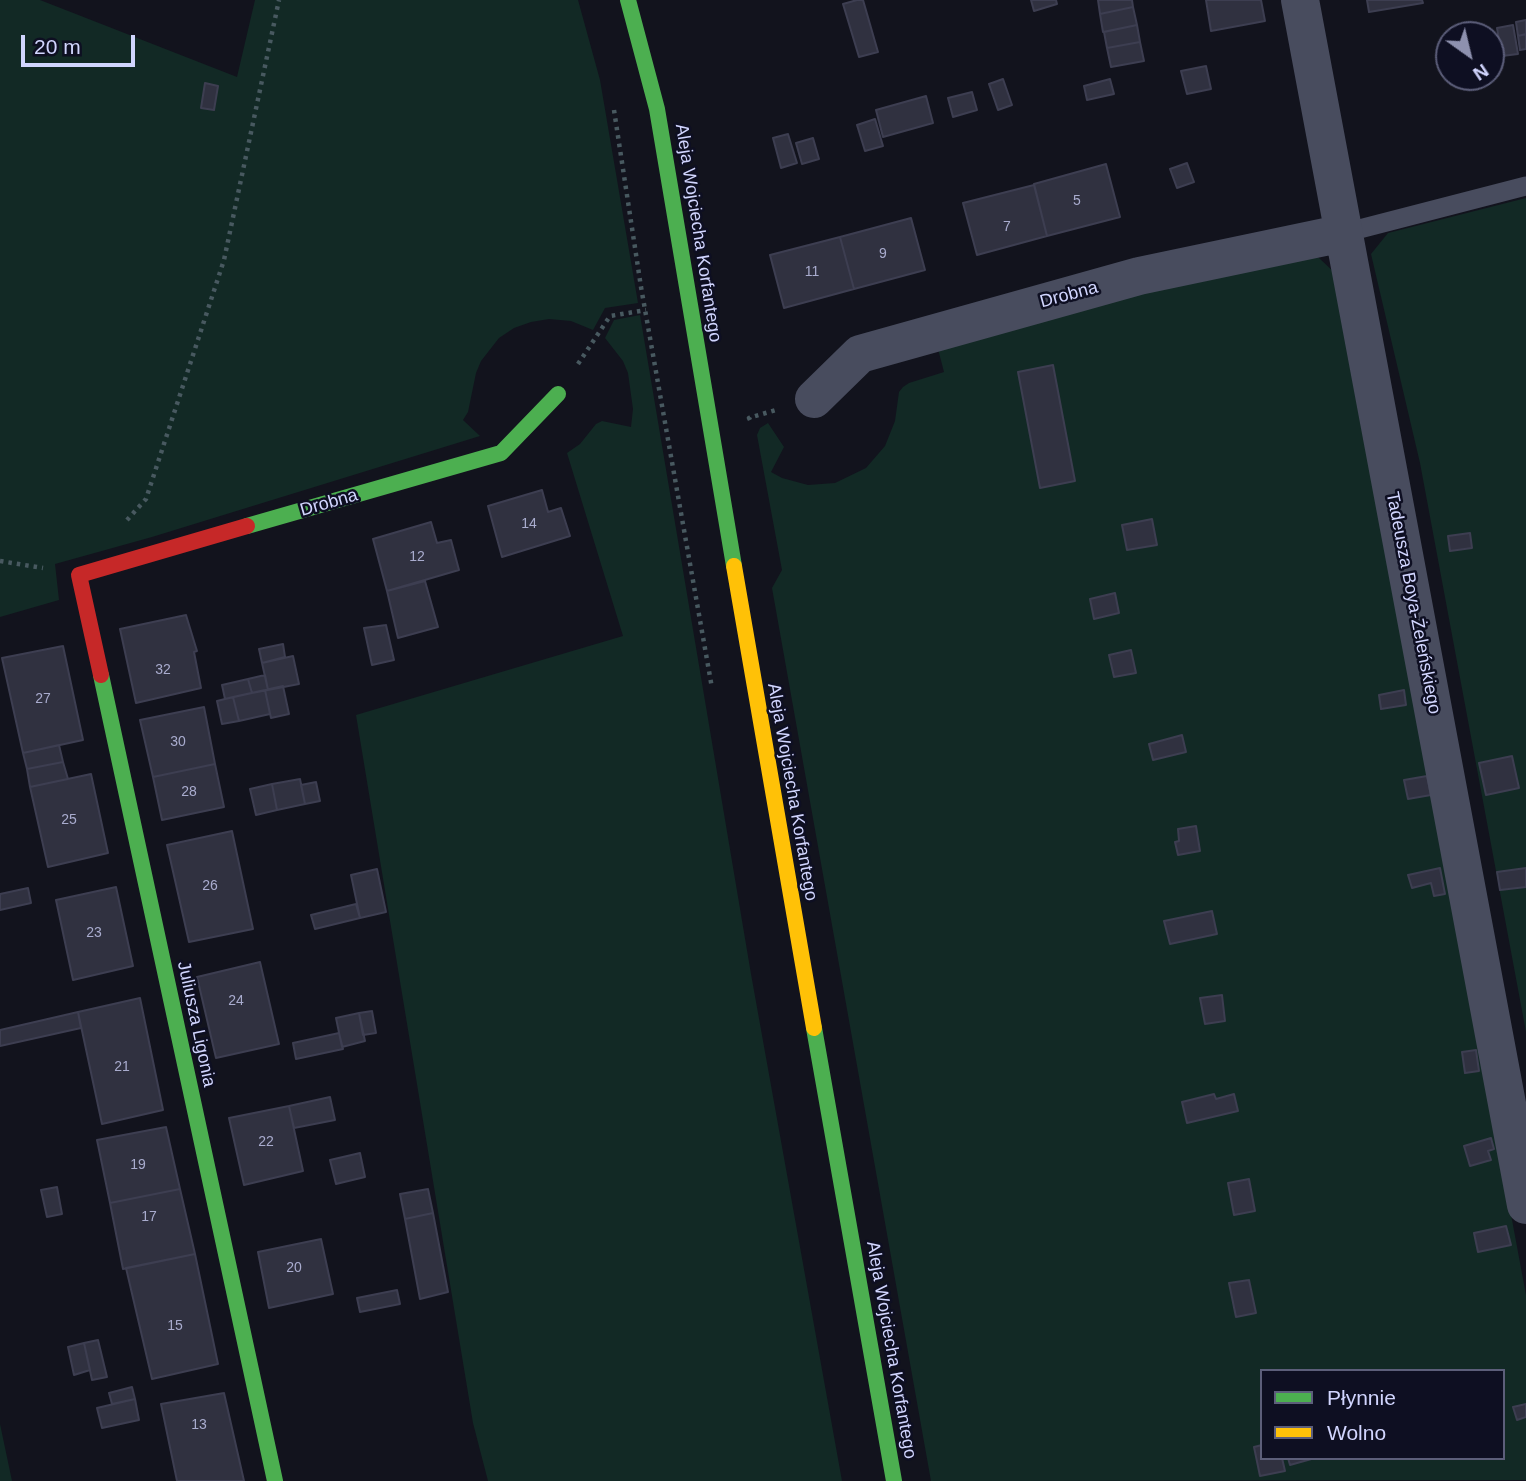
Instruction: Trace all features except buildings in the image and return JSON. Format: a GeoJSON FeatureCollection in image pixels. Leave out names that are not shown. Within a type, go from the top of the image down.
{"type":"FeatureCollection","features":[{"type":"Feature","properties":{"kind":"main road","name":"Aleja Wojciecha Korfantego"},"geometry":{"type":"LineString","coordinates":[[628,0],[657,109],[767,765],[894,1481]]}},
{"type":"Feature","properties":{"kind":"main road","name":"Aleja Wojciecha Korfantego"},"geometry":{"type":"LineString","coordinates":[[653,27],[657,109]]}},
{"type":"Feature","properties":{"kind":"main road","name":"Drobna"},"geometry":{"type":"LineString","coordinates":[[79,575],[500,453],[558,394]]}},
{"type":"Feature","properties":{"kind":"main road","name":"Juliusza Ligonia"},"geometry":{"type":"LineString","coordinates":[[79,575],[275,1481]]}},
{"type":"Feature","properties":{"kind":"street","name":"Tadeusza Boya-Żeleńskiego"},"geometry":{"type":"LineString","coordinates":[[1300,0],[1526,1205]]}},
{"type":"Feature","properties":{"kind":"street","name":"Drobna"},"geometry":{"type":"LineString","coordinates":[[814,400],[860,354],[1139,276],[1344,233]]}},
{"type":"Feature","properties":{"kind":"lane"},"geometry":{"type":"LineString","coordinates":[[1344,233],[1526,186]]}},
{"type":"Feature","properties":{"kind":"path"},"geometry":{"type":"LineString","coordinates":[[121,527],[146,499],[224,260],[279,0]]}},
{"type":"Feature","properties":{"kind":"path"},"geometry":{"type":"LineString","coordinates":[[558,394],[610,316],[646,310]]}},
{"type":"Feature","properties":{"kind":"path"},"geometry":{"type":"LineString","coordinates":[[751,430],[749,418],[814,400]]}},
{"type":"Feature","properties":{"kind":"green space"},"geometry":{"type":"Polygon","coordinates":[[[0,0],[40,0],[237,77],[255,0],[578,0],[600,80],[638,303],[605,308],[593,330],[571,321],[549,319],[514,328],[499,338],[481,361],[468,412],[463,420],[480,436],[152,537],[55,564],[59,600],[0,617],[0,0]]]}},
{"type":"Feature","properties":{"kind":"green space"},"geometry":{"type":"Polygon","coordinates":[[[1526,198],[1526,1032],[1420,463],[1371,254],[1388,233],[1526,198]]]}},
{"type":"Feature","properties":{"kind":"green space"},"geometry":{"type":"Polygon","coordinates":[[[1268,256],[1319,258],[1336,274],[1526,1295],[1526,1480],[931,1481],[772,588],[782,570],[757,435],[760,428],[768,423],[784,447],[771,472],[808,485],[835,483],[866,468],[885,446],[895,421],[899,392],[903,387],[944,372],[938,349],[1268,256]]]}},
{"type":"Feature","properties":{"kind":"green space"},"geometry":{"type":"Polygon","coordinates":[[[640,315],[751,974],[842,1481],[488,1481],[473,1423],[356,715],[623,636],[567,453],[580,444],[596,424],[602,421],[631,427],[633,409],[628,373],[623,361],[605,338],[614,320],[640,315]]]}},
{"type":"Feature","properties":{"kind":"green space"},"geometry":{"type":"Polygon","coordinates":[[[0,1424],[12,1481],[0,1481],[0,1424]]]}},
{"type":"Feature","properties":{"kind":"traffic: fast"},"geometry":{"type":"LineString","coordinates":[[628,0],[657,109],[734,566]]}},
{"type":"Feature","properties":{"kind":"traffic: fast"},"geometry":{"type":"LineString","coordinates":[[247,526],[501,453],[558,394]]}},
{"type":"Feature","properties":{"kind":"traffic: fast"},"geometry":{"type":"LineString","coordinates":[[101,675],[275,1481]]}},
{"type":"Feature","properties":{"kind":"traffic: fast"},"geometry":{"type":"LineString","coordinates":[[814,1028],[894,1481]]}},
{"type":"Feature","properties":{"kind":"traffic: slow"},"geometry":{"type":"LineString","coordinates":[[734,566],[814,1028]]}},
{"type":"Feature","properties":{"kind":"traffic: jam"},"geometry":{"type":"LineString","coordinates":[[101,675],[79,575],[247,526]]}}]}
